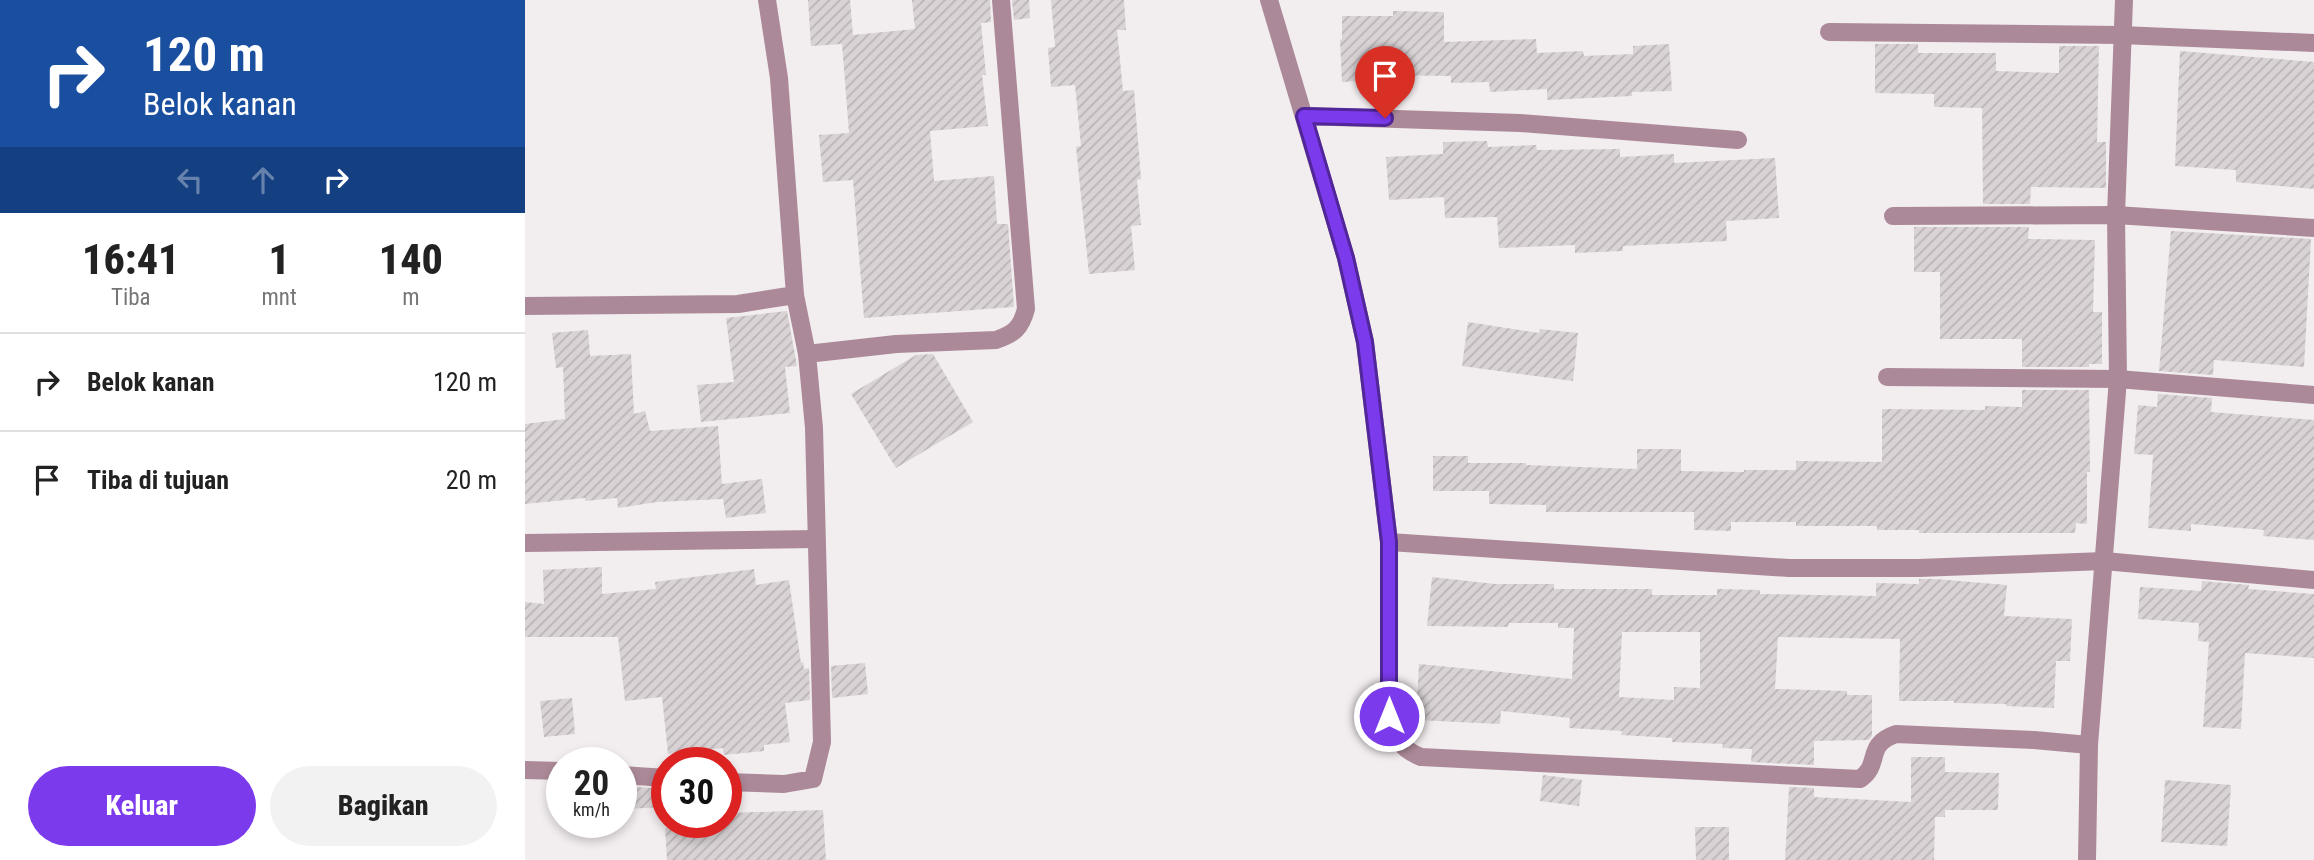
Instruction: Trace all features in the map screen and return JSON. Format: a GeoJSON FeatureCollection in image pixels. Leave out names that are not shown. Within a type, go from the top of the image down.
{"type":"FeatureCollection","features":[{"type":"Feature","properties":{"kind":"street"},"geometry":{"type":"LineString","coordinates":[[742,783],[785,784],[813,779],[822,741],[814,428],[807,354],[795,295],[779,78],[767,0]]}},
{"type":"Feature","properties":{"kind":"street"},"geometry":{"type":"LineString","coordinates":[[807,354],[896,344],[996,340],[1010,335],[1022,325],[1026,309],[1001,0]]}},
{"type":"Feature","properties":{"kind":"street"},"geometry":{"type":"LineString","coordinates":[[1269,0],[1359,309],[1365,342],[1389,542],[1389,716],[1395,737],[1401,746],[1421,757],[1860,779],[1871,767],[1880,742],[1896,734],[2034,740],[2089,746]]}},
{"type":"Feature","properties":{"kind":"street"},"geometry":{"type":"LineString","coordinates":[[2087,860],[2089,746],[2117,379],[2116,215],[2124,0]]}},
{"type":"Feature","properties":{"kind":"street"},"geometry":{"type":"LineString","coordinates":[[1829,32],[2121,35],[2314,43]]}},
{"type":"Feature","properties":{"kind":"street"},"geometry":{"type":"LineString","coordinates":[[1304,116],[1520,123],[1738,140]]}},
{"type":"Feature","properties":{"kind":"street"},"geometry":{"type":"LineString","coordinates":[[1893,216],[2116,215],[2314,228]]}},
{"type":"Feature","properties":{"kind":"street"},"geometry":{"type":"LineString","coordinates":[[525,306],[738,304],[795,295]]}},
{"type":"Feature","properties":{"kind":"street"},"geometry":{"type":"LineString","coordinates":[[1887,377],[2117,379],[2314,395]]}},
{"type":"Feature","properties":{"kind":"street"},"geometry":{"type":"LineString","coordinates":[[525,543],[816,539]]}},
{"type":"Feature","properties":{"kind":"street"},"geometry":{"type":"LineString","coordinates":[[1389,542],[1789,568],[1918,568],[2104,562],[2314,580]]}},
{"type":"Feature","properties":{"kind":"street"},"geometry":{"type":"LineString","coordinates":[[525,770],[546,771]]}},
{"type":"Feature","properties":{"kind":"building"},"geometry":{"type":"Polygon","coordinates":[[[808,0],[850,0],[853,35],[915,29],[912,0],[990,0],[991,22],[981,23],[986,75],[982,75],[988,126],[930,131],[934,181],[994,176],[997,224],[1008,224],[1014,307],[864,318],[853,180],[823,182],[819,135],[849,133],[842,44],[811,46],[808,0]]]}},
{"type":"Feature","properties":{"kind":"building"},"geometry":{"type":"Polygon","coordinates":[[[1012,0],[1029,0],[1030,18],[1014,20],[1012,0]]]}},
{"type":"Feature","properties":{"kind":"building"},"geometry":{"type":"Polygon","coordinates":[[[1051,0],[1124,0],[1126,30],[1117,30],[1123,91],[1134,90],[1141,179],[1137,180],[1141,225],[1131,226],[1135,270],[1089,274],[1076,147],[1081,146],[1075,85],[1051,87],[1048,48],[1055,47],[1051,0]]]}},
{"type":"Feature","properties":{"kind":"building"},"geometry":{"type":"Polygon","coordinates":[[[1393,11],[1444,12],[1444,42],[1536,39],[1537,53],[1583,51],[1584,56],[1633,54],[1633,46],[1669,44],[1672,91],[1632,92],[1632,96],[1547,100],[1547,89],[1490,92],[1489,82],[1451,83],[1451,76],[1373,75],[1373,80],[1342,82],[1342,16],[1393,16],[1393,11]]]}},
{"type":"Feature","properties":{"kind":"building"},"geometry":{"type":"Polygon","coordinates":[[[1875,44],[1918,44],[1918,53],[1996,53],[1996,71],[2059,73],[2059,46],[2099,46],[2097,142],[2106,142],[2106,188],[2031,187],[2030,204],[1983,204],[1982,108],[1934,107],[1934,94],[1875,93],[1875,44]]]}},
{"type":"Feature","properties":{"kind":"building"},"geometry":{"type":"Polygon","coordinates":[[[2180,51],[2314,62],[2314,189],[2236,182],[2236,170],[2175,166],[2180,51]]]}},
{"type":"Feature","properties":{"kind":"building"},"geometry":{"type":"Polygon","coordinates":[[[1487,141],[1488,147],[1536,145],[1537,150],[1620,149],[1620,157],[1674,154],[1674,163],[1775,158],[1779,218],[1726,221],[1727,241],[1623,246],[1623,251],[1575,253],[1575,245],[1499,248],[1497,217],[1445,218],[1444,197],[1389,200],[1386,157],[1443,154],[1443,142],[1487,141]]]}},
{"type":"Feature","properties":{"kind":"building"},"geometry":{"type":"Polygon","coordinates":[[[1914,227],[2029,227],[2028,239],[2095,240],[2093,312],[2102,312],[2102,364],[2089,364],[2089,367],[2022,367],[2022,339],[1940,339],[1940,272],[1914,272],[1914,227]]]}},
{"type":"Feature","properties":{"kind":"building"},"geometry":{"type":"Polygon","coordinates":[[[2171,231],[2311,239],[2304,367],[2214,360],[2213,375],[2159,371],[2171,231]]]}},
{"type":"Feature","properties":{"kind":"building"},"geometry":{"type":"Polygon","coordinates":[[[787,311],[797,366],[785,367],[790,413],[701,422],[697,385],[734,382],[726,318],[787,311]]]}},
{"type":"Feature","properties":{"kind":"building"},"geometry":{"type":"Polygon","coordinates":[[[1468,322],[1539,333],[1540,329],[1578,333],[1573,381],[1462,366],[1468,322]]]}},
{"type":"Feature","properties":{"kind":"building"},"geometry":{"type":"Polygon","coordinates":[[[588,330],[590,356],[631,354],[634,414],[645,411],[650,431],[718,426],[722,484],[762,479],[766,513],[726,518],[723,499],[657,502],[618,508],[617,498],[525,504],[525,424],[565,419],[563,367],[556,368],[552,333],[588,330]]]}},
{"type":"Feature","properties":{"kind":"building"},"geometry":{"type":"Polygon","coordinates":[[[933,354],[973,422],[896,468],[851,394],[916,355],[933,354]]]}},
{"type":"Feature","properties":{"kind":"building"},"geometry":{"type":"Polygon","coordinates":[[[2022,390],[2089,390],[2090,472],[2087,472],[2087,524],[2076,523],[2075,533],[1919,533],[1919,530],[1877,530],[1877,526],[1796,526],[1796,522],[1731,522],[1731,531],[1694,530],[1694,512],[1546,512],[1546,505],[1489,504],[1489,491],[1433,491],[1433,456],[1468,456],[1468,463],[1637,469],[1637,449],[1681,449],[1681,471],[1744,472],[1796,470],[1796,461],[1882,462],[1882,409],[1985,410],[1985,406],[2022,407],[2022,390]]]}},
{"type":"Feature","properties":{"kind":"building"},"geometry":{"type":"Polygon","coordinates":[[[2158,394],[2212,398],[2211,412],[2314,420],[2314,540],[2263,536],[2264,530],[2191,524],[2191,531],[2148,528],[2153,455],[2134,454],[2138,405],[2157,407],[2158,394]]]}},
{"type":"Feature","properties":{"kind":"building"},"geometry":{"type":"Polygon","coordinates":[[[602,567],[602,594],[656,589],[655,582],[754,569],[756,585],[789,580],[801,663],[803,662],[804,669],[809,668],[810,700],[785,703],[790,742],[764,745],[764,751],[742,753],[742,747],[667,747],[662,697],[625,701],[618,637],[525,637],[525,602],[544,604],[543,570],[602,567]]]}},
{"type":"Feature","properties":{"kind":"building"},"geometry":{"type":"Polygon","coordinates":[[[1432,577],[1495,584],[1554,584],[1554,589],[1652,589],[1652,595],[1717,595],[1717,589],[1760,590],[1760,594],[1876,596],[1876,583],[1919,584],[1919,579],[1935,579],[2007,585],[2004,616],[2072,619],[2070,661],[2056,661],[2054,708],[1954,701],[1899,701],[1900,639],[1778,637],[1775,689],[1847,691],[1847,695],[1872,695],[1872,736],[1869,740],[1814,741],[1814,765],[1751,762],[1752,749],[1722,748],[1723,744],[1672,742],[1672,738],[1621,735],[1622,731],[1569,728],[1570,718],[1501,711],[1500,724],[1416,720],[1419,664],[1572,679],[1574,628],[1558,628],[1558,623],[1509,623],[1508,627],[1427,626],[1432,577]],[[1622,632],[1619,697],[1674,700],[1674,687],[1700,688],[1700,632],[1622,632]]]}},
{"type":"Feature","properties":{"kind":"building"},"geometry":{"type":"Polygon","coordinates":[[[2202,581],[2249,585],[2248,589],[2314,594],[2314,658],[2245,653],[2241,729],[2203,727],[2209,642],[2198,641],[2199,623],[2138,619],[2140,587],[2201,591],[2202,581]]]}},
{"type":"Feature","properties":{"kind":"building"},"geometry":{"type":"Polygon","coordinates":[[[865,663],[868,694],[832,698],[831,666],[865,663]]]}},
{"type":"Feature","properties":{"kind":"building"},"geometry":{"type":"Polygon","coordinates":[[[572,698],[575,734],[544,737],[540,701],[572,698]]]}},
{"type":"Feature","properties":{"kind":"building"},"geometry":{"type":"Polygon","coordinates":[[[1911,757],[1945,757],[1945,772],[1999,773],[1998,810],[1945,810],[1945,817],[1935,817],[1934,860],[1785,860],[1789,787],[1814,788],[1814,797],[1911,802],[1911,757]]]}},
{"type":"Feature","properties":{"kind":"building"},"geometry":{"type":"Polygon","coordinates":[[[1543,775],[1582,780],[1579,806],[1540,801],[1543,775]]]}},
{"type":"Feature","properties":{"kind":"building"},"geometry":{"type":"Polygon","coordinates":[[[2165,780],[2231,785],[2227,846],[2161,842],[2165,780]]]}},
{"type":"Feature","properties":{"kind":"building"},"geometry":{"type":"Polygon","coordinates":[[[637,787],[651,788],[651,808],[637,808],[637,787]]]}},
{"type":"Feature","properties":{"kind":"building"},"geometry":{"type":"Polygon","coordinates":[[[823,810],[826,860],[667,860],[666,838],[742,838],[742,813],[823,810]]]}},
{"type":"Feature","properties":{"kind":"building"},"geometry":{"type":"Polygon","coordinates":[[[1695,827],[1729,827],[1729,860],[1696,860],[1695,827]]]}},
{"type":"Feature","properties":{"kind":"route"},"geometry":{"type":"LineString","coordinates":[[1385,118],[1304,116],[1346,258],[1365,342],[1389,542],[1389,716]]}}]}
